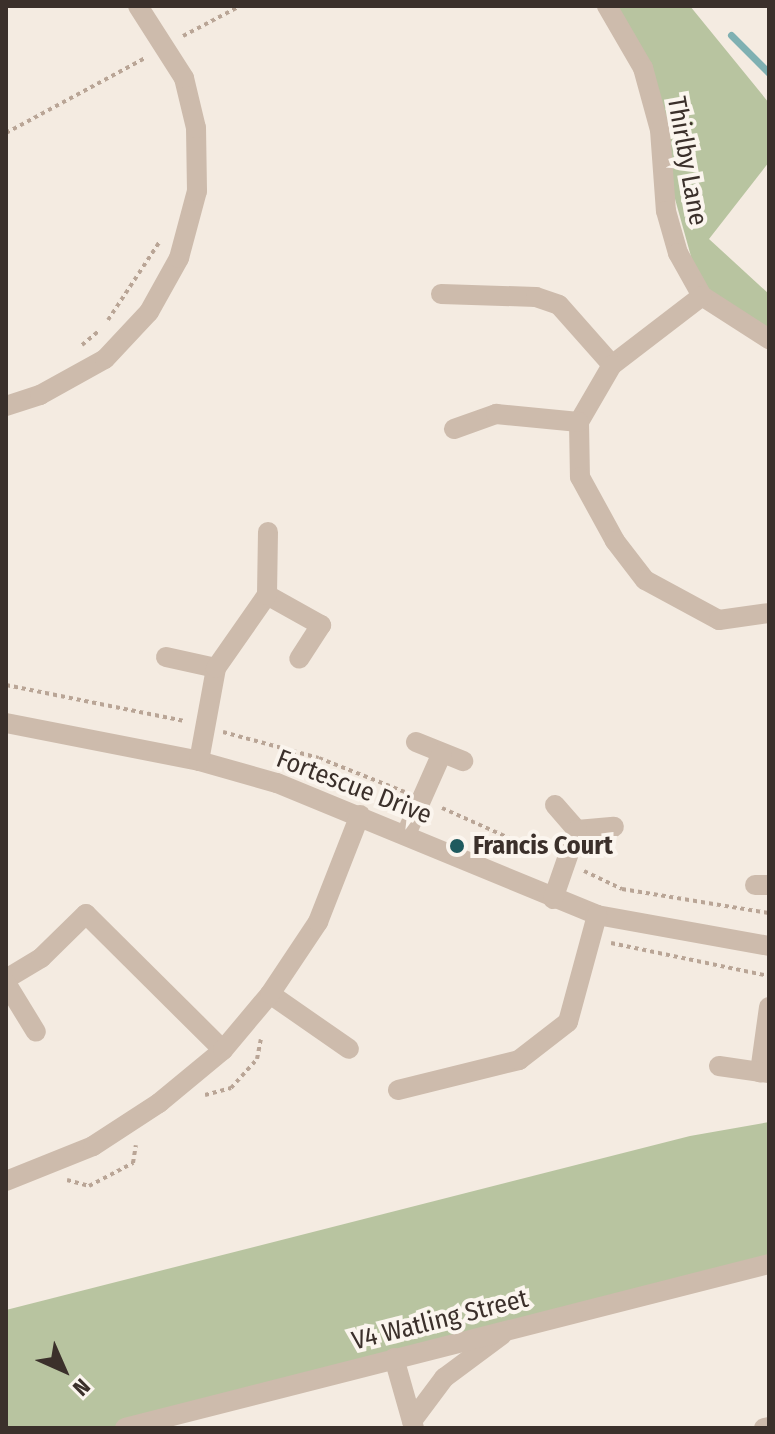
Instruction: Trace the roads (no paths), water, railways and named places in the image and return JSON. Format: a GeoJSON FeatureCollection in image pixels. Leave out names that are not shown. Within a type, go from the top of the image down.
{"type":"FeatureCollection","features":[{"type":"Feature","properties":{"kind":"street"},"geometry":{"type":"LineString","coordinates":[[6,406],[40,395],[105,359],[149,312],[179,258],[197,191],[196,128],[184,78],[138,6]]}},
{"type":"Feature","properties":{"kind":"street","name":"Thirlby Lane"},"geometry":{"type":"LineString","coordinates":[[607,6],[643,68],[660,130],[666,211],[678,253],[702,296],[769,339]]}},
{"type":"Feature","properties":{"kind":"street"},"geometry":{"type":"LineString","coordinates":[[441,294],[536,297],[559,305],[612,365]]}},
{"type":"Feature","properties":{"kind":"street"},"geometry":{"type":"LineString","coordinates":[[702,296],[612,365],[579,422],[580,477],[615,541],[645,580],[719,620],[769,613]]}},
{"type":"Feature","properties":{"kind":"street"},"geometry":{"type":"LineString","coordinates":[[454,429],[496,414],[579,422]]}},
{"type":"Feature","properties":{"kind":"street"},"geometry":{"type":"LineString","coordinates":[[199,761],[216,668],[267,595],[268,532]]}},
{"type":"Feature","properties":{"kind":"street"},"geometry":{"type":"LineString","coordinates":[[267,595],[321,625],[299,659]]}},
{"type":"Feature","properties":{"kind":"street"},"geometry":{"type":"LineString","coordinates":[[166,657],[216,668]]}},
{"type":"Feature","properties":{"kind":"street","name":"Fortescue Drive"},"geometry":{"type":"LineString","coordinates":[[6,723],[199,761],[277,783],[407,832],[553,899],[597,915],[769,946]]}},
{"type":"Feature","properties":{"kind":"street"},"geometry":{"type":"LineString","coordinates":[[416,742],[463,761]]}},
{"type":"Feature","properties":{"kind":"street"},"geometry":{"type":"LineString","coordinates":[[407,832],[442,753]]}},
{"type":"Feature","properties":{"kind":"street"},"geometry":{"type":"LineString","coordinates":[[555,805],[577,830]]}},
{"type":"Feature","properties":{"kind":"street"},"geometry":{"type":"LineString","coordinates":[[6,1181],[93,1146],[159,1103],[223,1050],[270,994],[318,922],[360,815]]}},
{"type":"Feature","properties":{"kind":"street"},"geometry":{"type":"LineString","coordinates":[[577,830],[614,827]]}},
{"type":"Feature","properties":{"kind":"street"},"geometry":{"type":"LineString","coordinates":[[553,899],[577,830]]}},
{"type":"Feature","properties":{"kind":"street"},"geometry":{"type":"LineString","coordinates":[[36,1032],[6,981],[41,958],[86,914],[223,1050]]}},
{"type":"Feature","properties":{"kind":"street"},"geometry":{"type":"LineString","coordinates":[[398,1090],[519,1060],[568,1022],[597,915]]}},
{"type":"Feature","properties":{"kind":"street"},"geometry":{"type":"LineString","coordinates":[[270,994],[349,1049]]}},
{"type":"Feature","properties":{"kind":"street"},"geometry":{"type":"LineString","coordinates":[[719,1066],[764,1073],[769,1007]]}},
{"type":"Feature","properties":{"kind":"street","name":"V4 Watling Street"},"geometry":{"type":"LineString","coordinates":[[125,1428],[769,1264]]}},
{"type":"Feature","properties":{"kind":"street"},"geometry":{"type":"LineString","coordinates":[[413,1425],[444,1378],[509,1330]]}},
{"type":"Feature","properties":{"kind":"street"},"geometry":{"type":"LineString","coordinates":[[394,1358],[413,1425]]}},
{"type":"Feature","properties":{"kind":"waterway"},"geometry":{"type":"LineString","coordinates":[[731,35],[769,73]]}},
{"type":"Feature","properties":{"kind":"place","name":"Francis Court"},"geometry":{"type":"Point","coordinates":[457,846]}}]}
